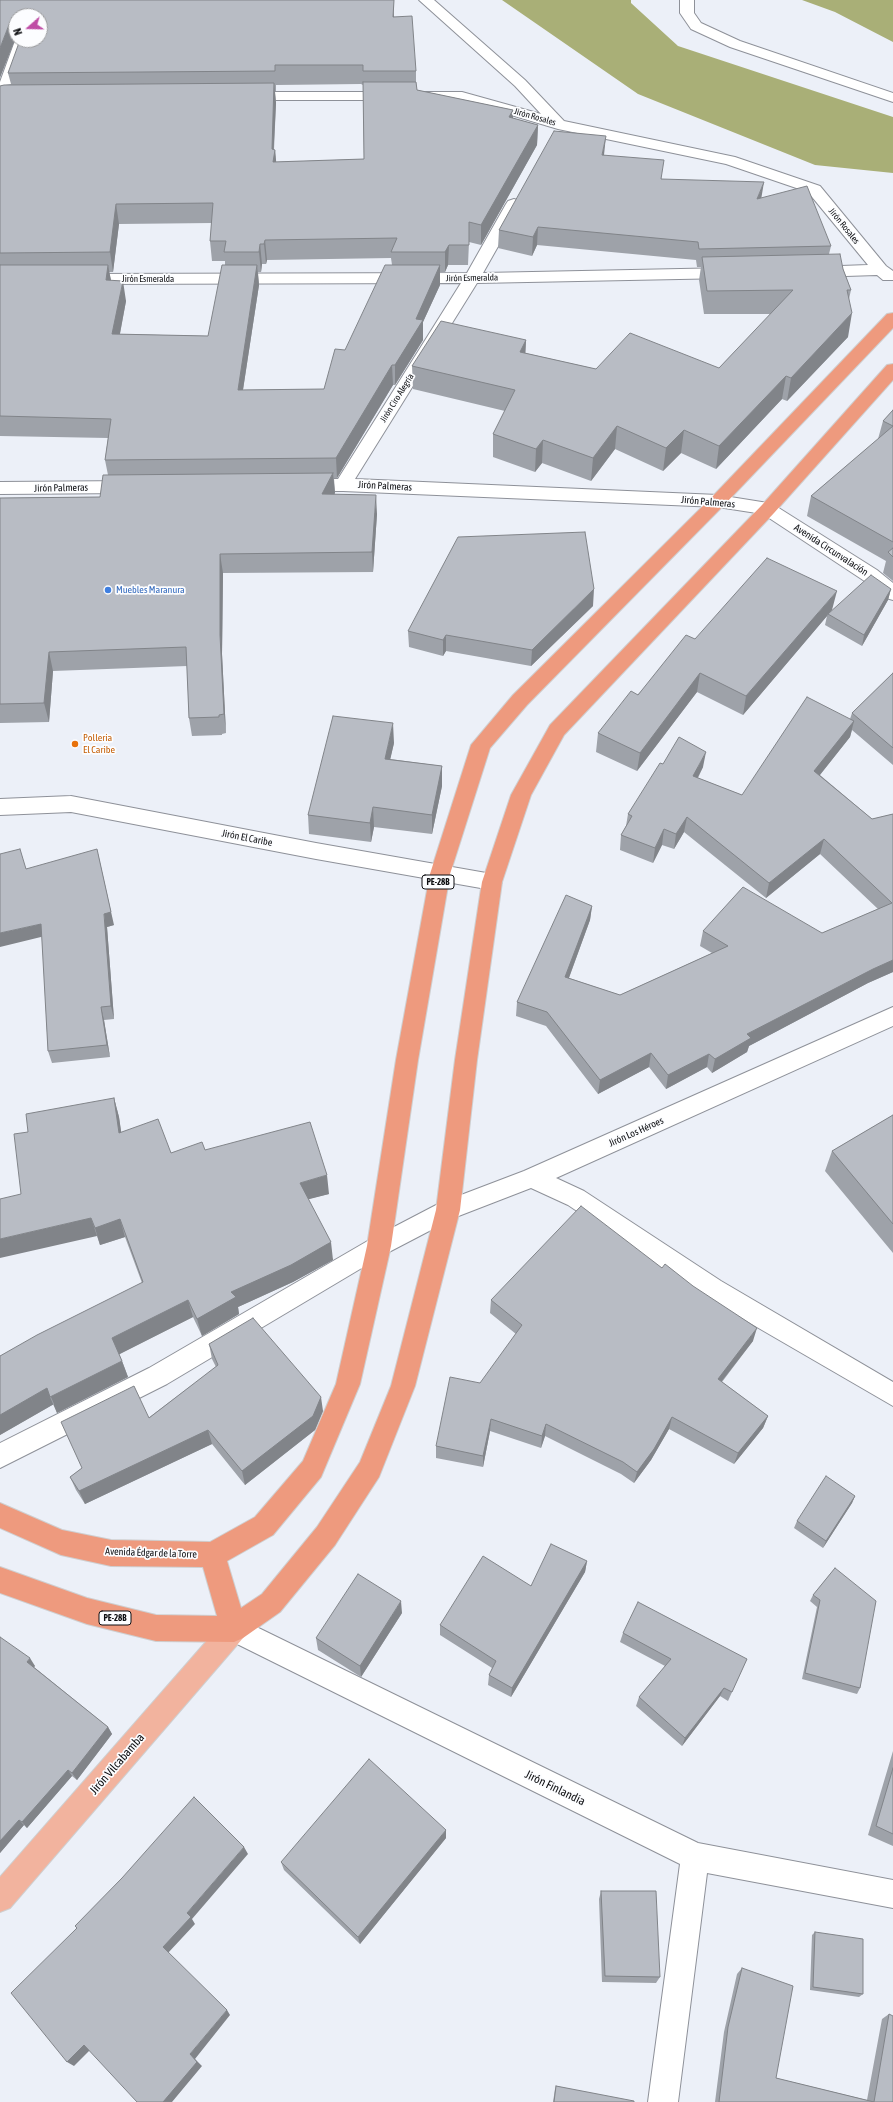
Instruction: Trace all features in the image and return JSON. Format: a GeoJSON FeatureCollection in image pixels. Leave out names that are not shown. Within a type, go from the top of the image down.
{"type":"FeatureCollection","features":[{"type":"Feature","properties":{"kind":"highway","name":"PE-28B"},"geometry":{"type":"LineString","coordinates":[[212,1555],[264,1526],[312,1469],[348,1384],[379,1246],[407,1060],[440,874],[481,745],[520,700],[718,501],[893,318]]}},
{"type":"Feature","properties":{"kind":"highway"},"geometry":{"type":"LineString","coordinates":[[212,1555],[234,1629],[271,1603],[326,1536],[370,1469],[403,1386],[448,1210],[466,1060],[492,882],[521,794],[557,730],[768,509],[893,369]]}},
{"type":"Feature","properties":{"kind":"highway","name":"Avenida Édgar de la Torre"},"geometry":{"type":"LineString","coordinates":[[0,1515],[61,1542],[111,1553],[212,1555]]}},
{"type":"Feature","properties":{"kind":"highway","name":"PE-28B"},"geometry":{"type":"LineString","coordinates":[[0,1580],[87,1611],[156,1628],[234,1629]]}},
{"type":"Feature","properties":{"kind":"main road","name":"Jirón Vilcabamba"},"geometry":{"type":"LineString","coordinates":[[0,1898],[234,1629]]}},
{"type":"Feature","properties":{"kind":"street"},"geometry":{"type":"LineString","coordinates":[[426,0],[520,83],[555,130]]}},
{"type":"Feature","properties":{"kind":"street"},"geometry":{"type":"LineString","coordinates":[[687,0],[687,13],[696,26],[735,44],[893,98]]}},
{"type":"Feature","properties":{"kind":"street"},"geometry":{"type":"LineString","coordinates":[[17,98],[0,100],[19,48]]}},
{"type":"Feature","properties":{"kind":"street","name":"Jirón Rosales"},"geometry":{"type":"LineString","coordinates":[[232,96],[462,96],[555,130],[730,160],[814,189],[886,274]]}},
{"type":"Feature","properties":{"kind":"street","name":"Jirón Ciro Alegría"},"geometry":{"type":"LineString","coordinates":[[343,484],[472,278],[521,191]]}},
{"type":"Feature","properties":{"kind":"street"},"geometry":{"type":"LineString","coordinates":[[800,272],[886,274]]}},
{"type":"Feature","properties":{"kind":"street","name":"Jirón Esmeralda"},"geometry":{"type":"LineString","coordinates":[[63,279],[472,278],[744,273]]}},
{"type":"Feature","properties":{"kind":"street","name":"Jirón Palmeras"},"geometry":{"type":"LineString","coordinates":[[287,485],[343,484],[718,501],[768,509]]}},
{"type":"Feature","properties":{"kind":"street","name":"Jirón Palmeras"},"geometry":{"type":"LineString","coordinates":[[0,488],[147,487]]}},
{"type":"Feature","properties":{"kind":"street","name":"Avenida Circunvalación"},"geometry":{"type":"LineString","coordinates":[[768,509],[870,576],[893,593]]}},
{"type":"Feature","properties":{"kind":"street","name":"Jirón El Caribe"},"geometry":{"type":"LineString","coordinates":[[0,807],[71,804],[440,874],[492,882]]}},
{"type":"Feature","properties":{"kind":"street","name":"Jirón Los Héroes"},"geometry":{"type":"LineString","coordinates":[[0,1456],[158,1376],[379,1246],[448,1210],[532,1178],[893,1016]]}},
{"type":"Feature","properties":{"kind":"street"},"geometry":{"type":"LineString","coordinates":[[532,1178],[576,1198],[713,1289],[893,1395]]}},
{"type":"Feature","properties":{"kind":"street","name":"Jirón Finlandia"},"geometry":{"type":"LineString","coordinates":[[234,1629],[695,1857],[893,1894]]}},
{"type":"Feature","properties":{"kind":"street"},"geometry":{"type":"LineString","coordinates":[[663,2102],[695,1857]]}},
{"type":"Feature","properties":{"kind":"green space"},"geometry":{"type":"Polygon","coordinates":[[[502,0],[631,0],[631,3],[678,46],[893,117],[893,173],[815,165],[638,94],[502,0]]]}},
{"type":"Feature","properties":{"kind":"green space"},"geometry":{"type":"Polygon","coordinates":[[[802,0],[893,0],[893,42],[835,12],[802,0]]]}},
{"type":"Feature","properties":{"kind":"building"},"geometry":{"type":"Polygon","coordinates":[[[0,0],[394,0],[393,17],[412,16],[416,71],[363,71],[363,65],[275,65],[275,71],[8,73],[17,48],[48,48],[48,8],[8,8],[8,27],[0,48],[0,0]]]}},
{"type":"Feature","properties":{"kind":"building"},"geometry":{"type":"Polygon","coordinates":[[[363,82],[416,82],[417,90],[513,110],[509,117],[538,125],[481,225],[469,222],[469,245],[449,245],[445,252],[391,252],[397,238],[265,240],[264,244],[260,244],[259,252],[224,252],[226,241],[210,241],[213,203],[116,204],[110,252],[0,253],[0,86],[274,83],[272,149],[275,150],[273,162],[364,159],[363,82]]]}},
{"type":"Feature","properties":{"kind":"building"},"geometry":{"type":"Polygon","coordinates":[[[554,131],[606,136],[602,155],[664,160],[661,179],[764,182],[757,199],[807,186],[831,246],[699,249],[698,242],[538,227],[533,237],[499,230],[554,131]]]}},
{"type":"Feature","properties":{"kind":"building"},"geometry":{"type":"Polygon","coordinates":[[[840,254],[843,269],[851,290],[847,290],[852,313],[791,378],[786,376],[719,446],[684,430],[666,448],[617,426],[593,458],[543,440],[536,449],[493,434],[515,390],[412,366],[441,321],[526,340],[520,352],[596,369],[630,333],[719,368],[793,290],[707,291],[702,257],[840,254]]]}},
{"type":"Feature","properties":{"kind":"building"},"geometry":{"type":"Polygon","coordinates":[[[0,265],[108,265],[106,280],[123,281],[112,334],[208,336],[222,265],[257,265],[238,390],[324,389],[335,349],[345,350],[385,265],[440,265],[416,319],[423,320],[395,365],[392,365],[336,458],[105,460],[111,419],[0,416],[0,265]]]}},
{"type":"Feature","properties":{"kind":"building"},"geometry":{"type":"Polygon","coordinates":[[[893,410],[893,426],[883,421],[893,410]]]}},
{"type":"Feature","properties":{"kind":"building"},"geometry":{"type":"Polygon","coordinates":[[[893,426],[893,542],[811,496],[893,426]]]}},
{"type":"Feature","properties":{"kind":"building"},"geometry":{"type":"Polygon","coordinates":[[[333,473],[322,494],[376,495],[372,552],[220,554],[220,635],[224,714],[219,715],[219,717],[189,718],[186,647],[49,652],[44,703],[0,704],[0,498],[100,497],[103,475],[333,473]]]}},
{"type":"Feature","properties":{"kind":"building"},"geometry":{"type":"Polygon","coordinates":[[[585,532],[594,589],[532,650],[446,635],[443,640],[408,631],[458,537],[585,532]]]}},
{"type":"Feature","properties":{"kind":"building"},"geometry":{"type":"Polygon","coordinates":[[[893,548],[893,557],[888,552],[893,548]]]}},
{"type":"Feature","properties":{"kind":"building"},"geometry":{"type":"Polygon","coordinates":[[[767,558],[837,591],[746,696],[700,673],[640,753],[598,733],[631,691],[638,695],[686,635],[695,639],[767,558]]]}},
{"type":"Feature","properties":{"kind":"building"},"geometry":{"type":"Polygon","coordinates":[[[871,575],[891,589],[864,635],[828,614],[871,575]]]}},
{"type":"Feature","properties":{"kind":"building"},"geometry":{"type":"Polygon","coordinates":[[[893,673],[893,748],[852,713],[893,673]]]}},
{"type":"Feature","properties":{"kind":"building"},"geometry":{"type":"Polygon","coordinates":[[[807,697],[854,721],[814,771],[872,819],[893,814],[893,960],[747,1034],[751,1038],[715,1059],[709,1054],[668,1075],[651,1053],[600,1080],[547,1012],[517,1002],[566,895],[592,906],[565,977],[620,995],[728,946],[703,931],[743,887],[822,933],[892,903],[824,839],[769,883],[687,817],[676,834],[664,829],[655,848],[621,835],[632,816],[628,814],[660,763],[663,764],[679,737],[706,752],[693,776],[742,795],[807,697]]]}},
{"type":"Feature","properties":{"kind":"building"},"geometry":{"type":"Polygon","coordinates":[[[333,716],[393,723],[385,759],[442,766],[432,815],[373,807],[370,823],[308,815],[333,716]]]}},
{"type":"Feature","properties":{"kind":"building"},"geometry":{"type":"Polygon","coordinates":[[[20,849],[26,869],[97,849],[111,912],[104,914],[111,1006],[101,1007],[107,1045],[48,1051],[41,924],[0,933],[0,854],[20,849]]]}},
{"type":"Feature","properties":{"kind":"building"},"geometry":{"type":"Polygon","coordinates":[[[114,1098],[119,1133],[158,1119],[171,1153],[202,1142],[205,1150],[310,1122],[327,1175],[300,1183],[331,1242],[291,1265],[231,1292],[236,1297],[197,1319],[188,1300],[112,1338],[122,1361],[50,1397],[47,1388],[0,1415],[0,1356],[37,1335],[143,1282],[120,1219],[95,1228],[91,1218],[0,1239],[0,1199],[21,1194],[14,1134],[28,1132],[26,1114],[114,1098]]]}},
{"type":"Feature","properties":{"kind":"building"},"geometry":{"type":"Polygon","coordinates":[[[893,1115],[893,1224],[832,1151],[893,1115]]]}},
{"type":"Feature","properties":{"kind":"building"},"geometry":{"type":"Polygon","coordinates":[[[581,1206],[662,1268],[665,1264],[693,1286],[757,1328],[718,1379],[768,1416],[738,1453],[672,1417],[654,1449],[637,1472],[623,1462],[546,1424],[542,1436],[491,1419],[483,1456],[436,1446],[450,1377],[480,1383],[522,1325],[491,1300],[581,1206]]]}},
{"type":"Feature","properties":{"kind":"building"},"geometry":{"type":"Polygon","coordinates":[[[253,1318],[321,1397],[313,1416],[242,1471],[208,1430],[79,1491],[70,1477],[82,1468],[61,1422],[134,1386],[149,1418],[218,1365],[209,1344],[253,1318]]]}},
{"type":"Feature","properties":{"kind":"building"},"geometry":{"type":"Polygon","coordinates":[[[826,1476],[855,1496],[826,1541],[797,1521],[826,1476]]]}},
{"type":"Feature","properties":{"kind":"building"},"geometry":{"type":"Polygon","coordinates":[[[551,1544],[587,1561],[512,1688],[489,1675],[496,1661],[440,1625],[483,1556],[531,1586],[551,1544]]]}},
{"type":"Feature","properties":{"kind":"building"},"geometry":{"type":"Polygon","coordinates":[[[835,1568],[876,1601],[860,1688],[805,1673],[820,1600],[813,1595],[835,1568]]]}},
{"type":"Feature","properties":{"kind":"building"},"geometry":{"type":"Polygon","coordinates":[[[358,1574],[401,1601],[360,1666],[316,1638],[358,1574]]]}},
{"type":"Feature","properties":{"kind":"building"},"geometry":{"type":"Polygon","coordinates":[[[638,1602],[747,1659],[732,1692],[724,1688],[685,1738],[639,1697],[671,1659],[623,1633],[638,1602]]]}},
{"type":"Feature","properties":{"kind":"building"},"geometry":{"type":"Polygon","coordinates":[[[0,1637],[30,1658],[27,1662],[108,1727],[72,1773],[68,1770],[22,1822],[19,1820],[0,1841],[0,1637]]]}},
{"type":"Feature","properties":{"kind":"building"},"geometry":{"type":"Polygon","coordinates":[[[369,1759],[446,1830],[358,1937],[281,1862],[369,1759]]]}},
{"type":"Feature","properties":{"kind":"building"},"geometry":{"type":"Polygon","coordinates":[[[893,1768],[893,1834],[876,1826],[893,1768]]]}},
{"type":"Feature","properties":{"kind":"building"},"geometry":{"type":"Polygon","coordinates":[[[194,1797],[244,1847],[187,1913],[191,1917],[163,1947],[227,2010],[190,2054],[197,2062],[163,2102],[137,2102],[84,2045],[67,2062],[11,1993],[77,1928],[75,1926],[122,1878],[194,1797]]]}},
{"type":"Feature","properties":{"kind":"building"},"geometry":{"type":"Polygon","coordinates":[[[601,1891],[656,1891],[660,1977],[605,1976],[601,1891]]]}},
{"type":"Feature","properties":{"kind":"building"},"geometry":{"type":"Polygon","coordinates":[[[815,1932],[863,1939],[863,1994],[813,1987],[815,1932]]]}},
{"type":"Feature","properties":{"kind":"building"},"geometry":{"type":"Polygon","coordinates":[[[742,1968],[793,1986],[776,2078],[874,2102],[719,2102],[728,2027],[742,1968]]]}},
{"type":"Feature","properties":{"kind":"building"},"geometry":{"type":"Polygon","coordinates":[[[889,2014],[893,2016],[893,2102],[874,2102],[889,2014]]]}},
{"type":"Feature","properties":{"kind":"building"},"geometry":{"type":"Polygon","coordinates":[[[556,2086],[634,2101],[634,2102],[554,2102],[556,2086]]]}},
{"type":"Feature","properties":{"kind":"place","name":"Muebles Maranura"},"geometry":{"type":"Point","coordinates":[108,590]}},
{"type":"Feature","properties":{"kind":"place","name":"Polleria El Caribe"},"geometry":{"type":"Point","coordinates":[75,744]}}]}
